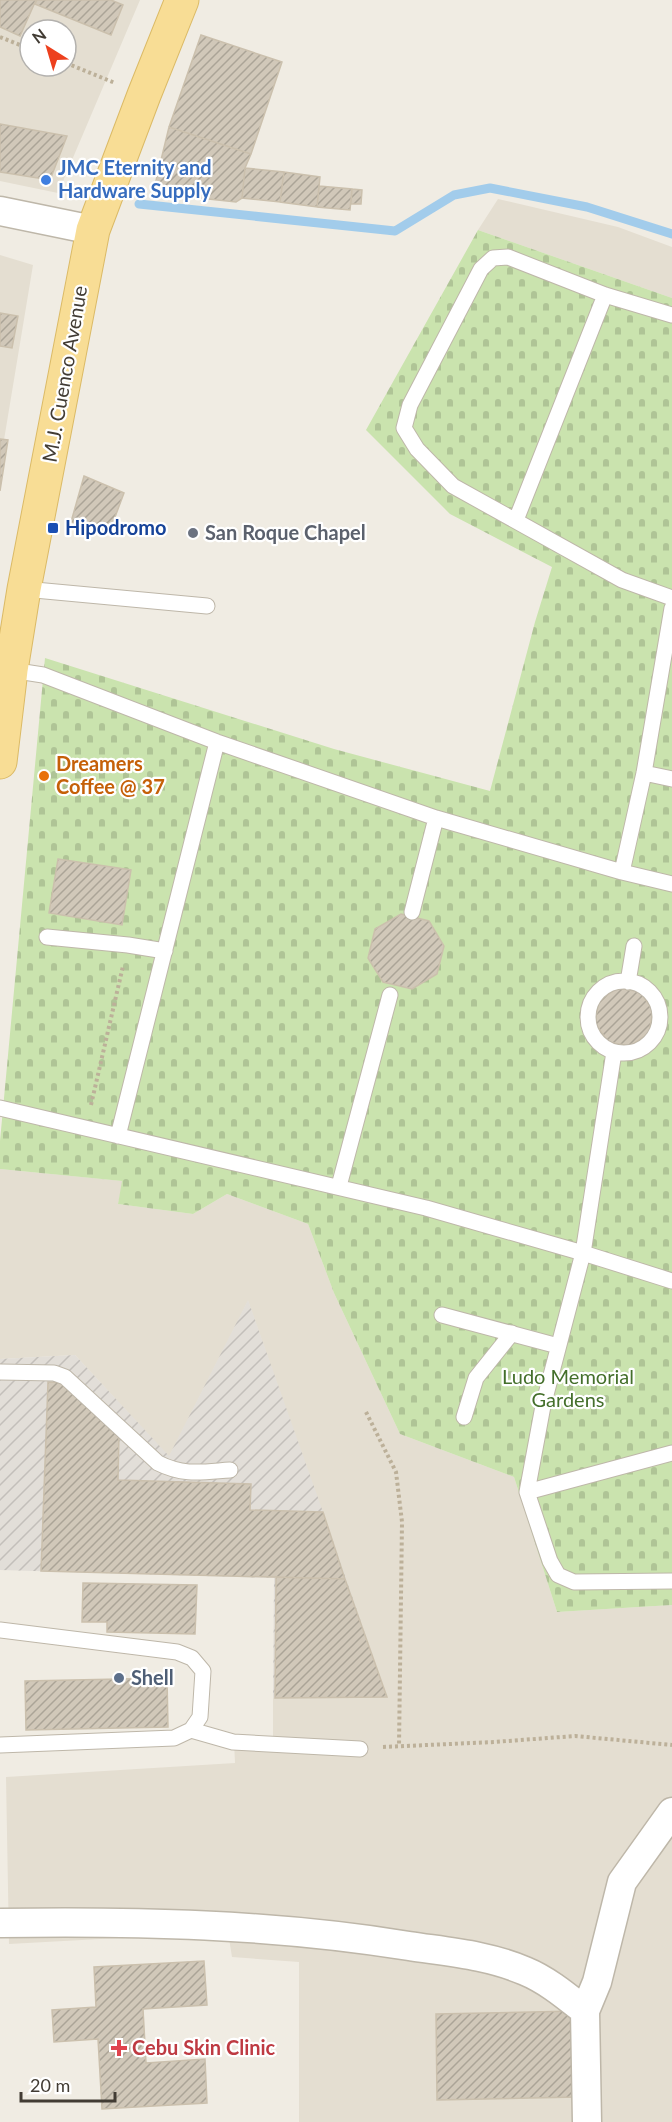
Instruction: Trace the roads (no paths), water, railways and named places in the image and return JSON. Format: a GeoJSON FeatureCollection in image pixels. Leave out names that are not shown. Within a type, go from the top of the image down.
{"type":"FeatureCollection","features":[{"type":"Feature","properties":{"kind":"main road","name":"M.J. Cuenco Avenue"},"geometry":{"type":"LineString","coordinates":[[0,756],[24,589],[79,291],[93,231],[182,0]]}},
{"type":"Feature","properties":{"kind":"street"},"geometry":{"type":"LineString","coordinates":[[0,211],[93,231]]}},
{"type":"Feature","properties":{"kind":"street"},"geometry":{"type":"LineString","coordinates":[[587,2122],[585,2011],[597,1982],[622,1882],[672,1812]]}},
{"type":"Feature","properties":{"kind":"street"},"geometry":{"type":"LineString","coordinates":[[0,1923],[83,1922],[252,1927],[373,1940],[491,1958],[526,1971],[560,1991],[585,2011]]}},
{"type":"Feature","properties":{"kind":"lane"},"geometry":{"type":"LineString","coordinates":[[672,315],[605,295],[508,258],[493,258],[481,269],[410,405],[404,429],[417,448],[453,486],[622,580],[672,598]]}},
{"type":"Feature","properties":{"kind":"lane"},"geometry":{"type":"LineString","coordinates":[[516,520],[605,295]]}},
{"type":"Feature","properties":{"kind":"lane"},"geometry":{"type":"LineString","coordinates":[[24,589],[207,606]]}},
{"type":"Feature","properties":{"kind":"lane"},"geometry":{"type":"LineString","coordinates":[[622,872],[644,773],[672,608]]}},
{"type":"Feature","properties":{"kind":"lane"},"geometry":{"type":"LineString","coordinates":[[11,670],[43,675],[217,741],[436,818],[622,872],[672,884]]}},
{"type":"Feature","properties":{"kind":"lane"},"geometry":{"type":"LineString","coordinates":[[118,1136],[217,741]]}},
{"type":"Feature","properties":{"kind":"lane"},"geometry":{"type":"LineString","coordinates":[[644,773],[672,779]]}},
{"type":"Feature","properties":{"kind":"lane"},"geometry":{"type":"LineString","coordinates":[[412,912],[436,818]]}},
{"type":"Feature","properties":{"kind":"lane"},"geometry":{"type":"LineString","coordinates":[[47,937],[165,951]]}},
{"type":"Feature","properties":{"kind":"lane"},"geometry":{"type":"LineString","coordinates":[[628,982],[634,946]]}},
{"type":"Feature","properties":{"kind":"lane"},"geometry":{"type":"LineString","coordinates":[[616,982],[639,985],[649,991],[656,1001],[665,1025],[647,1045],[637,1051],[614,1052],[603,1047],[594,1038],[589,1028],[590,1004],[605,986],[616,982]]}},
{"type":"Feature","properties":{"kind":"lane"},"geometry":{"type":"LineString","coordinates":[[339,1186],[390,995]]}},
{"type":"Feature","properties":{"kind":"lane"},"geometry":{"type":"LineString","coordinates":[[614,1052],[583,1253],[543,1406],[527,1492],[549,1561],[558,1575],[574,1582],[672,1581]]}},
{"type":"Feature","properties":{"kind":"lane"},"geometry":{"type":"LineString","coordinates":[[0,1108],[426,1208],[672,1281]]}},
{"type":"Feature","properties":{"kind":"lane"},"geometry":{"type":"LineString","coordinates":[[442,1315],[558,1346]]}},
{"type":"Feature","properties":{"kind":"lane"},"geometry":{"type":"LineString","coordinates":[[464,1417],[476,1378],[512,1333]]}},
{"type":"Feature","properties":{"kind":"lane"},"geometry":{"type":"LineString","coordinates":[[0,1372],[54,1373],[65,1377],[158,1463],[172,1470],[187,1473],[230,1470]]}},
{"type":"Feature","properties":{"kind":"lane"},"geometry":{"type":"LineString","coordinates":[[527,1492],[672,1453]]}},
{"type":"Feature","properties":{"kind":"lane"},"geometry":{"type":"LineString","coordinates":[[0,1630],[177,1652],[192,1658],[202,1671],[200,1717],[191,1730],[174,1738],[0,1745]]}},
{"type":"Feature","properties":{"kind":"lane"},"geometry":{"type":"LineString","coordinates":[[191,1730],[233,1742],[360,1749]]}},
{"type":"Feature","properties":{"kind":"waterway"},"geometry":{"type":"LineString","coordinates":[[139,204],[395,231],[454,195],[490,188],[587,207],[672,234]]}},
{"type":"Feature","properties":{"kind":"place","name":"JMC Eternity and Hardware Supply"},"geometry":{"type":"Point","coordinates":[46,180]}},
{"type":"Feature","properties":{"kind":"place","name":"Hipodromo"},"geometry":{"type":"Point","coordinates":[53,528]}},
{"type":"Feature","properties":{"kind":"place","name":"San Roque Chapel"},"geometry":{"type":"Point","coordinates":[193,533]}},
{"type":"Feature","properties":{"kind":"place","name":"Dreamers Coffee @ 37"},"geometry":{"type":"Point","coordinates":[44,776]}},
{"type":"Feature","properties":{"kind":"place","name":"Shell"},"geometry":{"type":"Point","coordinates":[119,1678]}},
{"type":"Feature","properties":{"kind":"place","name":"Cebu Skin Clinic"},"geometry":{"type":"Point","coordinates":[119,2048]}},
{"type":"Feature","properties":{"kind":"park label","name":"Ludo Memorial Gardens"},"geometry":{"type":"Point","coordinates":[568,1388]}}]}
